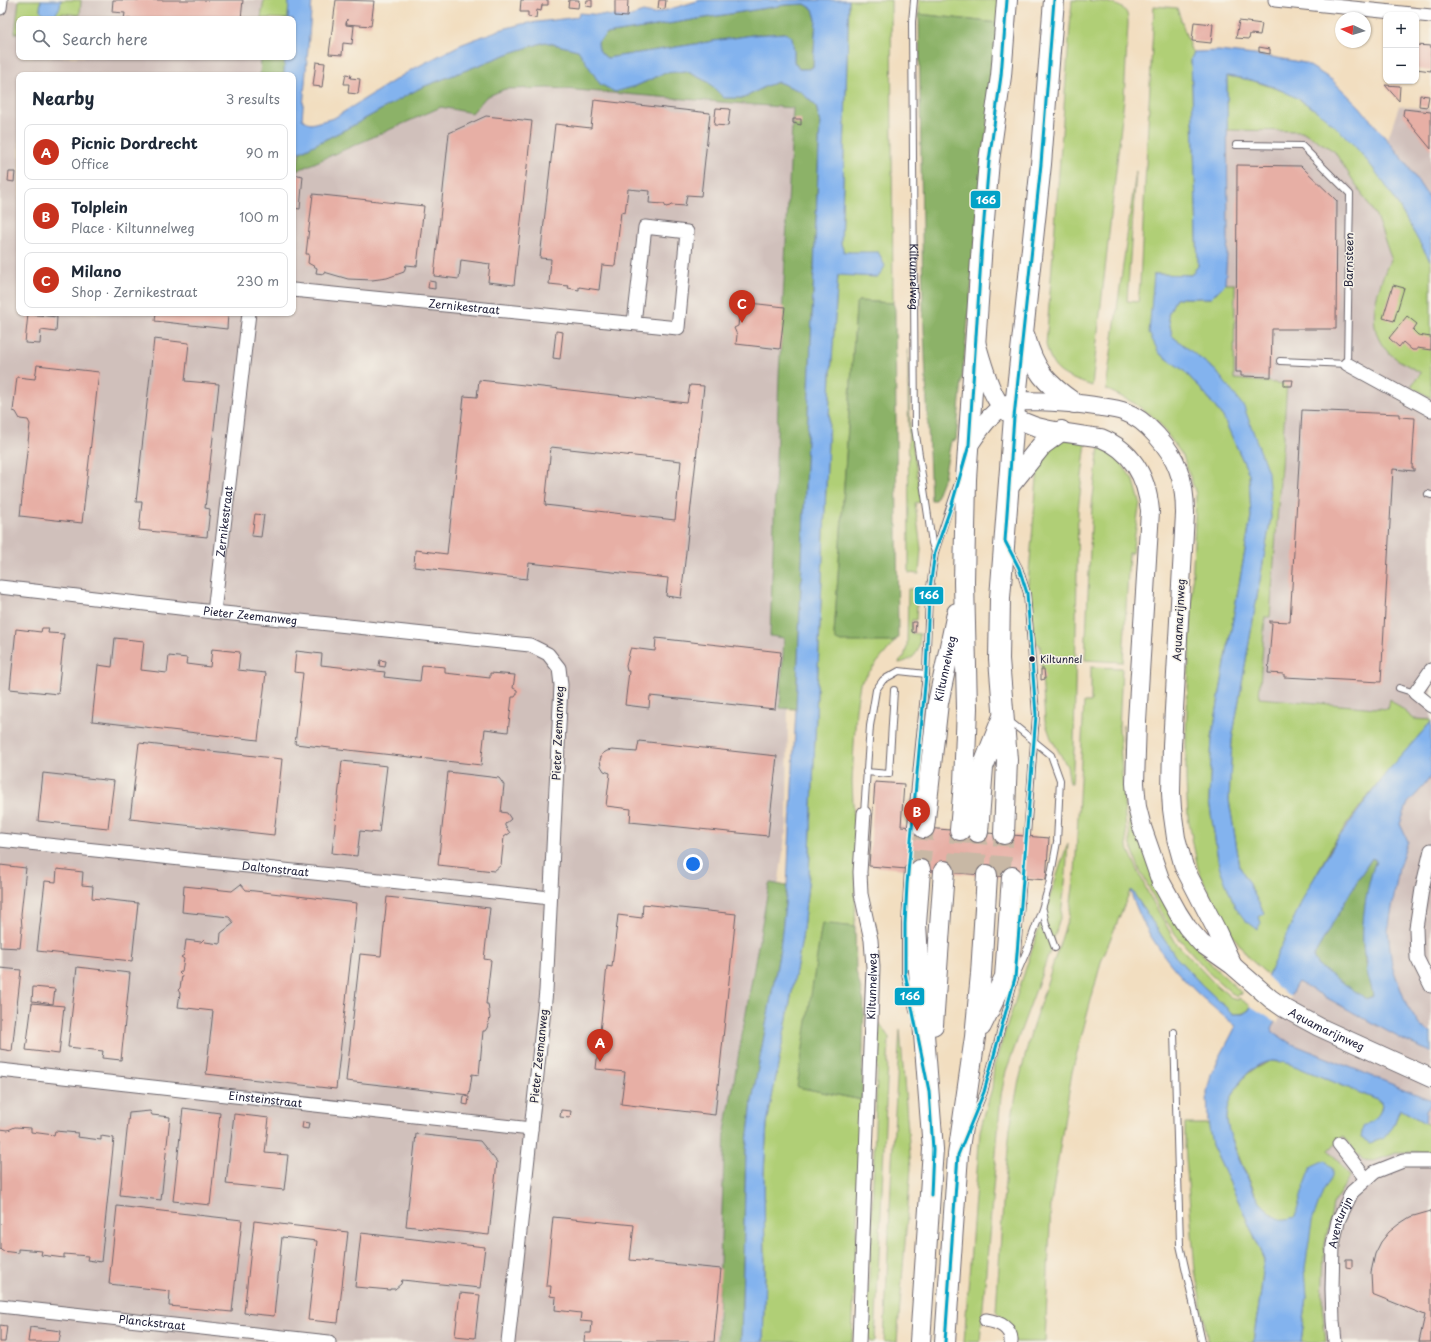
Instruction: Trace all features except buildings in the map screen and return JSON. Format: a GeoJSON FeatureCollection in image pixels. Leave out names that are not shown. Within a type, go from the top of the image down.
{"type":"FeatureCollection","features":[{"type":"Feature","properties":{"kind":"main road","name":"Kiltunnelweg"},"geometry":{"type":"LineString","coordinates":[[969,831],[964,582],[966,479],[989,161],[1001,76],[1007,0]]}},
{"type":"Feature","properties":{"kind":"main road","name":"Kiltunnelweg"},"geometry":{"type":"LineString","coordinates":[[969,831],[1007,760],[999,633],[1009,486],[1011,408],[1023,332],[1041,164],[1054,2]]}},
{"type":"Feature","properties":{"kind":"main road"},"geometry":{"type":"LineString","coordinates":[[1023,332],[1030,353],[1039,372],[1052,387],[1074,403]]}},
{"type":"Feature","properties":{"kind":"main road"},"geometry":{"type":"LineString","coordinates":[[1009,486],[1042,445],[1061,431]]}},
{"type":"Feature","properties":{"kind":"main road","name":"Kiltunnelweg"},"geometry":{"type":"LineString","coordinates":[[964,582],[967,708],[974,766],[969,831]]}},
{"type":"Feature","properties":{"kind":"main road","name":"Kiltunnelweg"},"geometry":{"type":"LineString","coordinates":[[974,766],[1003,715]]}},
{"type":"Feature","properties":{"kind":"main road"},"geometry":{"type":"LineString","coordinates":[[966,873],[1005,977],[975,1037]]}},
{"type":"Feature","properties":{"kind":"main road"},"geometry":{"type":"LineString","coordinates":[[945,1342],[958,1155],[975,1037],[970,973],[966,873]]}},
{"type":"Feature","properties":{"kind":"main road"},"geometry":{"type":"LineString","coordinates":[[920,1342],[933,1149],[916,924],[966,873]]}},
{"type":"Feature","properties":{"kind":"main road"},"geometry":{"type":"LineString","coordinates":[[929,1091],[949,959],[966,873]]}},
{"type":"Feature","properties":{"kind":"street"},"geometry":{"type":"LineString","coordinates":[[0,8],[1,0]]}},
{"type":"Feature","properties":{"kind":"street"},"geometry":{"type":"LineString","coordinates":[[1275,0],[1431,16]]}},
{"type":"Feature","properties":{"kind":"street","name":"Zernikestraat"},"geometry":{"type":"LineString","coordinates":[[296,290],[678,328],[687,232],[644,227],[634,323]]}},
{"type":"Feature","properties":{"kind":"street","name":"Zernikestraat"},"geometry":{"type":"LineString","coordinates":[[214,612],[249,316]]}},
{"type":"Feature","properties":{"kind":"street"},"geometry":{"type":"LineString","coordinates":[[969,445],[988,419],[1011,408],[992,390],[975,340]]}},
{"type":"Feature","properties":{"kind":"street"},"geometry":{"type":"LineString","coordinates":[[1347,364],[1431,410]]}},
{"type":"Feature","properties":{"kind":"street","name":"Aquamarijnweg"},"geometry":{"type":"LineString","coordinates":[[1011,408],[1074,403],[1125,412],[1142,422],[1153,432],[1178,468],[1184,489],[1185,514],[1172,745],[1170,793],[1172,816],[1176,838],[1184,866],[1216,929],[1232,965]]}},
{"type":"Feature","properties":{"kind":"street","name":"Aquamarijnweg"},"geometry":{"type":"LineString","coordinates":[[1011,408],[1022,422],[1039,428],[1107,440],[1128,456],[1138,467],[1149,496],[1150,511],[1135,753],[1135,783],[1137,807],[1153,862],[1161,882],[1178,913],[1187,927],[1201,943],[1232,965],[1271,999],[1319,1027],[1431,1078]]}},
{"type":"Feature","properties":{"kind":"street","name":"Pieter Zeemanweg"},"geometry":{"type":"LineString","coordinates":[[0,587],[214,612],[530,645],[548,654],[559,668],[561,685],[546,991],[508,1342]]}},
{"type":"Feature","properties":{"kind":"street"},"geometry":{"type":"LineString","coordinates":[[1429,704],[1415,693],[1431,670]]}},
{"type":"Feature","properties":{"kind":"street","name":"Kiltunnelweg"},"geometry":{"type":"LineString","coordinates":[[859,1342],[873,967],[871,940],[861,894],[860,872],[864,813]]}},
{"type":"Feature","properties":{"kind":"street","name":"Daltonstraat"},"geometry":{"type":"LineString","coordinates":[[0,840],[550,898]]}},
{"type":"Feature","properties":{"kind":"street"},"geometry":{"type":"LineString","coordinates":[[1431,850],[1422,889],[1416,928],[1417,958],[1431,986]]}},
{"type":"Feature","properties":{"kind":"street","name":"Einsteinstraat"},"geometry":{"type":"LineString","coordinates":[[0,1070],[531,1129]]}},
{"type":"Feature","properties":{"kind":"street"},"geometry":{"type":"LineString","coordinates":[[1338,1144],[1366,1179]]}},
{"type":"Feature","properties":{"kind":"street","name":"Aventurijn"},"geometry":{"type":"LineString","coordinates":[[1335,1342],[1332,1289],[1333,1246],[1338,1221],[1352,1192],[1375,1172],[1403,1161],[1431,1161]]}},
{"type":"Feature","properties":{"kind":"street","name":"Planckstraat"},"geometry":{"type":"LineString","coordinates":[[0,1306],[328,1342]]}},
{"type":"Feature","properties":{"kind":"street"},"geometry":{"type":"LineString","coordinates":[[986,1320],[1003,1326],[1008,1330],[1012,1336],[1011,1342]]}},
{"type":"Feature","properties":{"kind":"lane","name":"Kiltunnelweg"},"geometry":{"type":"LineString","coordinates":[[914,0],[912,22],[915,428],[932,543],[935,552]]}},
{"type":"Feature","properties":{"kind":"lane","name":"Barnsteen"},"geometry":{"type":"LineString","coordinates":[[1236,145],[1302,146],[1350,194],[1347,364]]}},
{"type":"Feature","properties":{"kind":"lane"},"geometry":{"type":"LineString","coordinates":[[1280,361],[1347,364]]}},
{"type":"Feature","properties":{"kind":"lane","name":"Kiltunnelweg"},"geometry":{"type":"LineString","coordinates":[[969,445],[952,504],[935,552],[929,595],[926,674],[969,831]]}},
{"type":"Feature","properties":{"kind":"lane"},"geometry":{"type":"LineString","coordinates":[[969,831],[1034,742],[1036,715],[1027,593],[1019,568],[1005,541]]}},
{"type":"Feature","properties":{"kind":"lane","name":"Kiltunnelweg"},"geometry":{"type":"LineString","coordinates":[[864,813],[870,726],[876,690],[883,680],[900,671],[926,674]]}},
{"type":"Feature","properties":{"kind":"lane"},"geometry":{"type":"LineString","coordinates":[[1399,688],[1415,693]]}},
{"type":"Feature","properties":{"kind":"lane"},"geometry":{"type":"LineString","coordinates":[[866,772],[889,774],[894,690]]}},
{"type":"Feature","properties":{"kind":"lane"},"geometry":{"type":"LineString","coordinates":[[958,1155],[984,1092],[1015,978],[1042,909],[1051,878],[1057,842],[1060,780],[1051,755],[1003,715]]}},
{"type":"Feature","properties":{"kind":"lane"},"geometry":{"type":"LineString","coordinates":[[966,873],[1015,978]]}},
{"type":"Feature","properties":{"kind":"lane"},"geometry":{"type":"LineString","coordinates":[[1042,909],[1055,948]]}},
{"type":"Feature","properties":{"kind":"lane"},"geometry":{"type":"LineString","coordinates":[[1174,1032],[1180,1245],[1202,1342]]}},
{"type":"Feature","properties":{"kind":"shaded area"},"geometry":{"type":"Polygon","coordinates":[[[0,0],[308,0],[296,133],[333,125],[450,62],[793,108],[787,824],[742,1141],[735,1342],[0,1342],[0,0]]]}},
{"type":"Feature","properties":{"kind":"shaded area"},"geometry":{"type":"Polygon","coordinates":[[[1222,68],[1384,150],[1399,106],[1431,109],[1431,732],[1389,700],[1388,709],[1259,698],[1270,529],[1220,378],[1222,68]]]}},
{"type":"Feature","properties":{"kind":"shaded area"},"geometry":{"type":"Polygon","coordinates":[[[1431,749],[1431,1342],[1276,1342],[1217,1105],[1431,749]]]}},
{"type":"Feature","properties":{"kind":"green space"},"geometry":{"type":"Polygon","coordinates":[[[19,0],[41,0],[40,10],[45,15],[60,7],[61,0],[81,0],[80,15],[61,13],[60,16],[17,16],[19,0]]]}},
{"type":"Feature","properties":{"kind":"green space"},"geometry":{"type":"Polygon","coordinates":[[[264,0],[289,0],[288,16],[261,16],[264,0]]]}},
{"type":"Feature","properties":{"kind":"green space"},"geometry":{"type":"Polygon","coordinates":[[[849,0],[891,0],[893,303],[858,301],[856,308],[834,635],[894,642],[897,639],[860,683],[856,709],[852,781],[856,867],[855,927],[822,924],[798,1087],[862,1100],[852,1342],[763,1342],[765,1275],[764,1173],[767,1124],[802,939],[809,875],[831,373],[838,274],[877,277],[881,260],[880,255],[844,252],[841,244],[849,0]]]}},
{"type":"Feature","properties":{"kind":"green space"},"geometry":{"type":"Polygon","coordinates":[[[919,0],[1000,0],[998,23],[919,14],[919,0]]]}},
{"type":"Feature","properties":{"kind":"green space"},"geometry":{"type":"Polygon","coordinates":[[[1072,0],[1111,3],[1124,9],[1128,20],[1124,99],[1092,386],[1065,375],[1056,368],[1052,362],[1046,345],[1072,0]]]}},
{"type":"Feature","properties":{"kind":"green space"},"geometry":{"type":"Polygon","coordinates":[[[805,4],[813,9],[816,19],[813,67],[809,69],[799,69],[794,61],[794,51],[785,33],[752,35],[607,58],[599,50],[598,42],[606,34],[785,5],[805,4]]]}},
{"type":"Feature","properties":{"kind":"green space"},"geometry":{"type":"Polygon","coordinates":[[[1154,6],[1177,8],[1191,50],[1194,52],[1191,59],[1198,266],[1191,275],[1154,274],[1159,353],[1183,370],[1223,417],[1249,474],[1251,517],[1212,737],[1209,800],[1219,866],[1259,917],[1264,913],[1240,867],[1229,800],[1232,740],[1271,517],[1227,386],[1216,371],[1172,336],[1168,315],[1176,298],[1211,298],[1225,284],[1235,284],[1234,379],[1287,384],[1270,617],[1265,617],[1259,698],[1388,709],[1390,699],[1414,719],[1431,720],[1431,722],[1370,794],[1336,840],[1308,890],[1268,975],[1251,960],[1222,921],[1198,869],[1188,817],[1186,734],[1196,494],[1183,456],[1157,420],[1134,403],[1106,389],[1136,171],[1127,301],[1138,302],[1154,6]]]}},
{"type":"Feature","properties":{"kind":"green space"},"geometry":{"type":"Polygon","coordinates":[[[919,14],[998,23],[956,440],[951,441],[944,477],[935,500],[931,500],[923,306],[919,14]]]}},
{"type":"Feature","properties":{"kind":"green space"},"geometry":{"type":"Polygon","coordinates":[[[545,42],[578,50],[589,66],[636,86],[665,73],[686,71],[708,82],[724,98],[744,98],[766,86],[778,82],[800,91],[816,106],[820,123],[796,709],[780,708],[784,638],[770,636],[779,376],[793,108],[552,88],[505,89],[486,97],[472,113],[441,107],[296,171],[300,152],[352,126],[420,88],[510,53],[545,42]]]}},
{"type":"Feature","properties":{"kind":"green space"},"geometry":{"type":"Polygon","coordinates":[[[261,60],[285,60],[284,72],[260,72],[261,60]]]}},
{"type":"Feature","properties":{"kind":"green space"},"geometry":{"type":"Polygon","coordinates":[[[1227,76],[1251,80],[1291,94],[1321,113],[1355,144],[1388,188],[1431,262],[1431,398],[1411,386],[1421,373],[1389,353],[1381,343],[1376,332],[1374,319],[1375,307],[1381,281],[1391,258],[1376,216],[1334,151],[1302,131],[1227,130],[1227,76]]]}},
{"type":"Feature","properties":{"kind":"green space"},"geometry":{"type":"Polygon","coordinates":[[[858,301],[893,303],[895,309],[898,638],[892,642],[841,642],[836,640],[834,635],[856,303],[858,301]]]}},
{"type":"Feature","properties":{"kind":"green space"},"geometry":{"type":"Polygon","coordinates":[[[908,349],[910,427],[921,502],[915,503],[921,549],[919,574],[909,573],[908,349]]]}},
{"type":"Feature","properties":{"kind":"green space"},"geometry":{"type":"Polygon","coordinates":[[[1065,439],[1086,442],[1078,511],[1074,749],[1072,783],[1070,783],[1067,766],[1051,738],[1045,721],[1040,645],[1035,642],[1028,584],[1038,467],[1045,451],[1065,439]]]}},
{"type":"Feature","properties":{"kind":"green space"},"geometry":{"type":"Polygon","coordinates":[[[1099,447],[1118,459],[1134,481],[1140,502],[1132,553],[1129,553],[1123,662],[1085,660],[1092,505],[1099,447]]]}},
{"type":"Feature","properties":{"kind":"green space"},"geometry":{"type":"Polygon","coordinates":[[[908,589],[918,589],[916,620],[912,620],[911,633],[920,634],[920,640],[918,650],[913,657],[899,663],[904,657],[907,647],[908,589]]]}},
{"type":"Feature","properties":{"kind":"green space"},"geometry":{"type":"Polygon","coordinates":[[[1091,667],[1122,668],[1119,728],[1127,846],[1148,893],[1176,943],[1214,983],[1233,999],[1238,1000],[1239,998],[1251,1006],[1241,1014],[1233,1014],[1202,985],[1175,956],[1132,891],[1130,891],[1101,962],[1072,1072],[1051,1203],[1045,1342],[1015,1342],[1003,1319],[996,1311],[1010,1128],[1018,1085],[1031,1032],[1069,915],[1075,874],[1084,702],[1091,702],[1091,667]]]}},
{"type":"Feature","properties":{"kind":"green space"},"geometry":{"type":"Polygon","coordinates":[[[1123,725],[1130,799],[1185,933],[1213,966],[1242,993],[1241,995],[1239,993],[1237,997],[1210,974],[1176,935],[1164,918],[1139,868],[1130,843],[1123,725]]]}},
{"type":"Feature","properties":{"kind":"green space"},"geometry":{"type":"Polygon","coordinates":[[[1068,843],[1061,915],[1050,951],[1006,1071],[1001,1095],[980,1342],[964,1342],[980,1131],[992,1088],[994,1066],[1068,843]]]}},
{"type":"Feature","properties":{"kind":"green space"},"geometry":{"type":"Polygon","coordinates":[[[1372,858],[1376,860],[1367,894],[1363,931],[1364,954],[1373,996],[1367,1000],[1318,966],[1313,957],[1372,858]]]}},
{"type":"Feature","properties":{"kind":"green space"},"geometry":{"type":"Polygon","coordinates":[[[771,883],[787,886],[780,949],[752,1101],[746,1151],[741,1342],[717,1342],[725,1131],[769,884],[771,883]]]}},
{"type":"Feature","properties":{"kind":"green space"},"geometry":{"type":"Polygon","coordinates":[[[822,923],[855,927],[856,971],[864,1002],[862,1100],[797,1087],[822,923]]]}},
{"type":"Feature","properties":{"kind":"green space"},"geometry":{"type":"Polygon","coordinates":[[[879,1022],[889,1038],[875,1342],[870,1342],[866,1336],[879,1022]]]}},
{"type":"Feature","properties":{"kind":"green space"},"geometry":{"type":"Polygon","coordinates":[[[900,1029],[911,1168],[897,1342],[884,1342],[892,1162],[900,1029]]]}},
{"type":"Feature","properties":{"kind":"green space"},"geometry":{"type":"Polygon","coordinates":[[[1270,1061],[1288,1063],[1382,1102],[1381,1111],[1379,1114],[1374,1120],[1363,1128],[1393,1127],[1400,1109],[1431,1125],[1431,1152],[1400,1152],[1374,1161],[1363,1160],[1343,1137],[1329,1150],[1350,1176],[1333,1205],[1324,1249],[1322,1304],[1326,1342],[1301,1342],[1307,1296],[1278,1218],[1260,1203],[1229,1132],[1227,1120],[1228,1106],[1235,1090],[1246,1075],[1270,1061]]]}},
{"type":"Feature","properties":{"kind":"green space"},"geometry":{"type":"Polygon","coordinates":[[[1185,1124],[1209,1124],[1212,1145],[1264,1260],[1253,1342],[1208,1342],[1195,1271],[1185,1146],[1185,1124]]]}},
{"type":"Feature","properties":{"kind":"water"},"geometry":{"type":"Polygon","coordinates":[[[41,0],[61,0],[60,7],[55,15],[45,15],[40,10],[41,0]]]}},
{"type":"Feature","properties":{"kind":"water"},"geometry":{"type":"Polygon","coordinates":[[[289,0],[312,0],[302,119],[311,124],[334,118],[411,70],[460,45],[499,30],[522,24],[578,17],[579,13],[628,17],[643,12],[653,14],[701,0],[849,0],[841,244],[844,252],[878,252],[885,266],[880,275],[877,277],[838,275],[831,373],[809,875],[802,939],[767,1124],[764,1173],[765,1275],[763,1342],[741,1342],[746,1151],[752,1101],[780,949],[787,886],[796,709],[820,123],[816,106],[800,91],[778,82],[766,86],[744,98],[724,98],[708,82],[686,71],[665,73],[636,86],[615,92],[600,84],[578,50],[545,42],[510,53],[420,88],[352,126],[300,152],[296,151],[296,72],[284,72],[285,60],[296,60],[296,16],[288,16],[289,0]],[[805,4],[785,5],[606,34],[598,42],[599,50],[607,58],[752,35],[785,33],[792,37],[794,62],[799,69],[809,69],[813,67],[816,19],[813,9],[805,4]]]}},
{"type":"Feature","properties":{"kind":"water"},"geometry":{"type":"Polygon","coordinates":[[[1219,51],[1272,57],[1305,63],[1332,80],[1359,106],[1403,159],[1431,201],[1431,262],[1386,186],[1372,167],[1342,133],[1309,106],[1291,95],[1271,86],[1227,76],[1228,240],[1225,284],[1211,298],[1176,298],[1168,315],[1172,336],[1216,371],[1244,407],[1268,472],[1271,517],[1232,740],[1229,800],[1240,867],[1264,913],[1259,917],[1261,923],[1257,929],[1245,920],[1235,907],[1219,866],[1209,800],[1212,737],[1251,517],[1249,474],[1223,417],[1183,370],[1159,353],[1149,333],[1154,274],[1191,275],[1198,266],[1191,59],[1194,52],[1219,51]]]}},
{"type":"Feature","properties":{"kind":"water"},"geometry":{"type":"Polygon","coordinates":[[[1431,722],[1431,776],[1408,803],[1400,824],[1408,841],[1399,867],[1388,931],[1392,966],[1407,1006],[1420,1026],[1431,1033],[1431,1052],[1405,1041],[1298,982],[1272,1029],[1273,1032],[1290,1043],[1431,1100],[1431,1104],[1426,1111],[1425,1123],[1400,1109],[1393,1127],[1384,1138],[1370,1143],[1361,1138],[1363,1127],[1379,1114],[1382,1107],[1382,1102],[1296,1066],[1274,1061],[1264,1063],[1256,1067],[1240,1082],[1230,1101],[1227,1120],[1228,1128],[1245,1174],[1260,1202],[1266,1208],[1280,1219],[1295,1217],[1312,1166],[1325,1160],[1332,1169],[1332,1176],[1323,1191],[1312,1222],[1305,1268],[1307,1296],[1301,1342],[1253,1342],[1264,1260],[1212,1145],[1208,1121],[1207,1092],[1211,1074],[1236,1026],[1196,992],[1172,966],[1152,938],[1141,918],[1130,891],[1132,891],[1175,956],[1202,985],[1233,1014],[1243,1014],[1249,1010],[1268,975],[1307,890],[1337,840],[1386,773],[1431,722]],[[1372,858],[1360,876],[1313,957],[1318,966],[1368,1000],[1373,996],[1367,971],[1367,961],[1364,954],[1363,918],[1369,882],[1376,860],[1372,858]]]}},
{"type":"Feature","properties":{"kind":"pier"},"geometry":{"type":"Polygon","coordinates":[[[1266,975],[1291,997],[1277,1023],[1249,1005],[1251,1001],[1253,1001],[1266,975]]]}},
{"type":"Feature","properties":{"kind":"tunnel"},"geometry":{"type":"LineString","coordinates":[[920,870],[924,828]]}},
{"type":"Feature","properties":{"kind":"tunnel"},"geometry":{"type":"LineString","coordinates":[[957,873],[960,830]]}},
{"type":"Feature","properties":{"kind":"tunnel"},"geometry":{"type":"LineString","coordinates":[[975,874],[978,832]]}},
{"type":"Feature","properties":{"kind":"tunnel"},"geometry":{"type":"LineString","coordinates":[[1000,876],[1004,834]]}},
{"type":"Feature","properties":{"kind":"transit line","name":"166"},"geometry":{"type":"LineString","coordinates":[[931,1195],[933,1149],[929,1091],[905,973],[907,884],[926,674],[929,595],[935,552],[952,504],[969,445],[982,243],[989,161],[1001,76],[1007,0]]}},
{"type":"Feature","properties":{"kind":"transit line","name":"166"},"geometry":{"type":"LineString","coordinates":[[945,1342],[958,1155],[984,1092],[1015,978],[1022,892],[1036,715],[1027,593],[1019,568],[1005,541],[1014,417],[1041,164],[1054,0]]}},
{"type":"Feature","properties":{"kind":"place","name":"Milano"},"geometry":{"type":"Point","coordinates":[742,323]}},
{"type":"Feature","properties":{"kind":"place","name":"Kiltunnel"},"geometry":{"type":"Point","coordinates":[1032,659]}},
{"type":"Feature","properties":{"kind":"place","name":"Tolplein"},"geometry":{"type":"Point","coordinates":[917,831]}},
{"type":"Feature","properties":{"kind":"place","name":"Picnic Dordrecht"},"geometry":{"type":"Point","coordinates":[600,1062]}}]}
